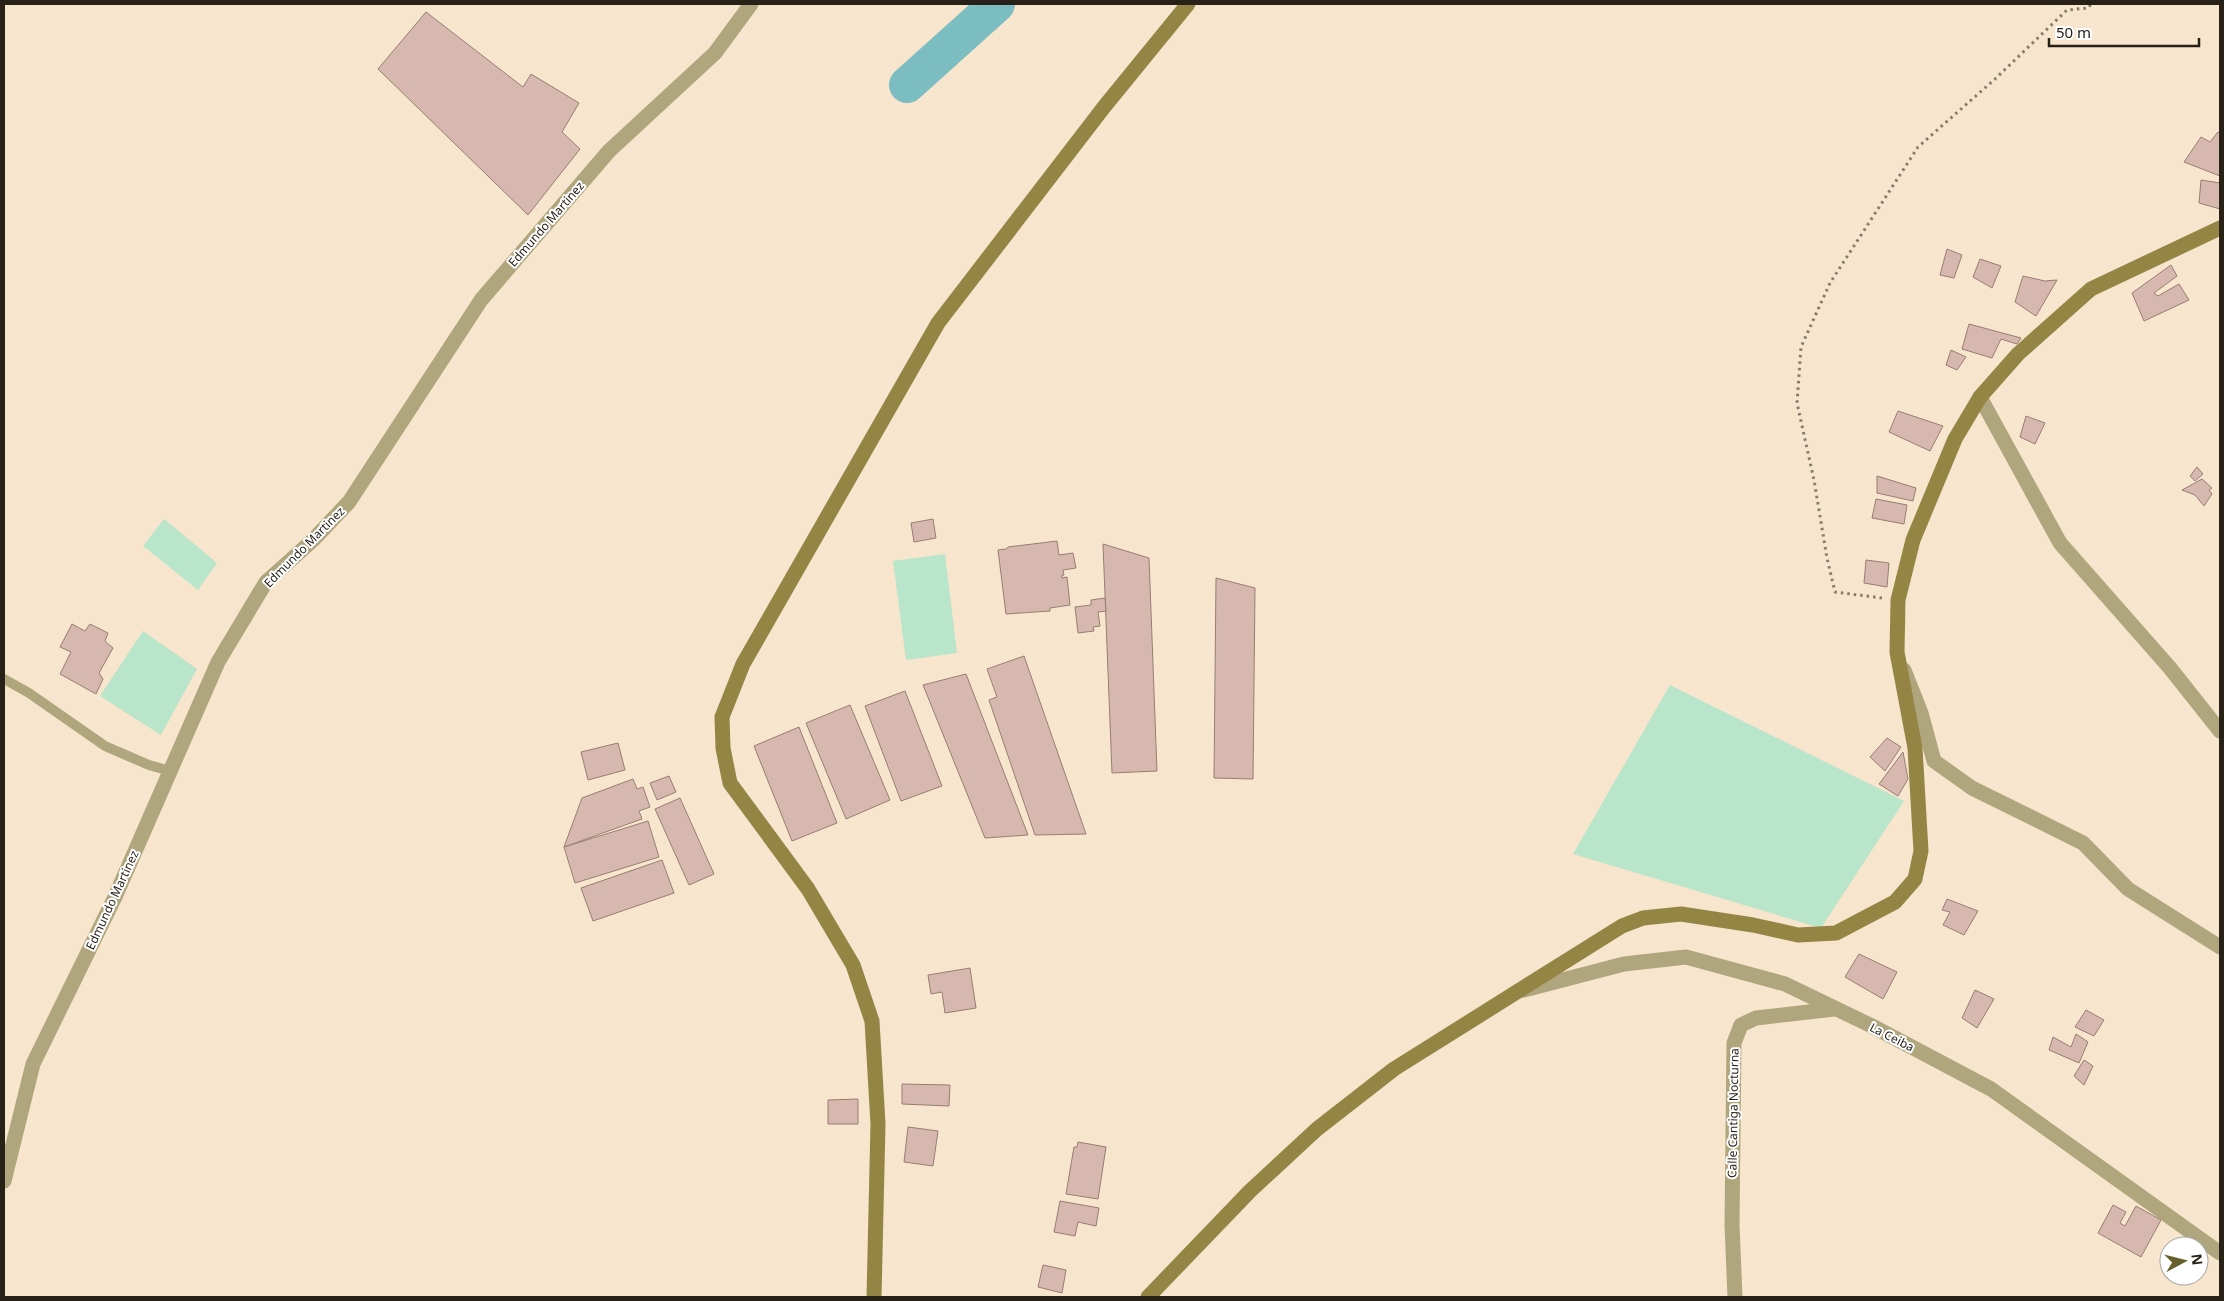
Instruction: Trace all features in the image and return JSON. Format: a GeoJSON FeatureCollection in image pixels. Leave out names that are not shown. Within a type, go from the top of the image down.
{"type":"FeatureCollection","features":[{"type":"Feature","properties":{"kind":"street","name":"Edmundo Martinez"},"geometry":{"type":"LineString","coordinates":[[4,1181],[33,1064],[115,897],[218,662],[266,582],[313,540],[349,502],[481,300],[609,151],[715,53],[751,4]]}},
{"type":"Feature","properties":{"kind":"street"},"geometry":{"type":"LineString","coordinates":[[874,1297],[878,1124],[872,1021],[853,965],[808,889],[730,783],[723,748],[722,717],[743,664],[938,323],[1104,107],[1188,4]]}},
{"type":"Feature","properties":{"kind":"street"},"geometry":{"type":"LineString","coordinates":[[1148,1297],[1250,1191],[1317,1129],[1394,1069],[1622,926],[1644,918],[1681,914],[1753,925],[1798,935],[1836,933],[1894,902],[1915,879],[1921,851],[1915,748],[1897,652],[1898,600],[1913,540],[1955,439],[1980,397],[2018,354],[2092,290],[2220,228]]}},
{"type":"Feature","properties":{"kind":"street"},"geometry":{"type":"LineString","coordinates":[[1980,397],[2060,543],[2170,668],[2220,731]]}},
{"type":"Feature","properties":{"kind":"street"},"geometry":{"type":"LineString","coordinates":[[1897,652],[1921,713],[1934,761],[1972,788],[2083,843],[2128,889],[2220,948]]}},
{"type":"Feature","properties":{"kind":"street","name":"La Ceiba"},"geometry":{"type":"LineString","coordinates":[[1517,992],[1624,964],[1686,957],[1785,984],[1872,1026],[1991,1090],[2220,1253]]}},
{"type":"Feature","properties":{"kind":"street","name":"Calle Cantiga Nocturna"},"geometry":{"type":"LineString","coordinates":[[1736,1297],[1732,1225],[1734,1043],[1741,1025],[1756,1018],[1834,1009]]}},
{"type":"Feature","properties":{"kind":"lane"},"geometry":{"type":"LineString","coordinates":[[4,679],[30,692],[105,746],[149,765],[170,771]]}},
{"type":"Feature","properties":{"kind":"path"},"geometry":{"type":"LineString","coordinates":[[1898,600],[1836,592],[1827,558],[1814,480],[1797,403],[1801,347],[1830,282],[1918,148],[2066,10],[2088,8],[2091,4]]}},
{"type":"Feature","properties":{"kind":"green space"},"geometry":{"type":"Polygon","coordinates":[[[164,519],[217,563],[198,590],[143,546],[164,519]]]}},
{"type":"Feature","properties":{"kind":"green space"},"geometry":{"type":"Polygon","coordinates":[[[945,554],[957,653],[906,660],[893,561],[945,554]]]}},
{"type":"Feature","properties":{"kind":"green space"},"geometry":{"type":"Polygon","coordinates":[[[143,631],[197,669],[161,735],[100,696],[143,631]]]}},
{"type":"Feature","properties":{"kind":"green space"},"geometry":{"type":"Polygon","coordinates":[[[1670,685],[1904,801],[1821,928],[1573,854],[1670,685]]]}},
{"type":"Feature","properties":{"kind":"building"},"geometry":{"type":"Polygon","coordinates":[[[426,12],[523,87],[531,74],[579,103],[562,132],[580,149],[528,215],[378,69],[426,12]]]}},
{"type":"Feature","properties":{"kind":"building"},"geometry":{"type":"Polygon","coordinates":[[[2218,132],[2220,134],[2220,176],[2184,162],[2201,137],[2210,142],[2218,132]]]}},
{"type":"Feature","properties":{"kind":"building"},"geometry":{"type":"Polygon","coordinates":[[[2201,180],[2220,183],[2220,209],[2199,203],[2201,180]]]}},
{"type":"Feature","properties":{"kind":"building"},"geometry":{"type":"Polygon","coordinates":[[[1947,249],[1962,255],[1954,278],[1940,275],[1947,249]]]}},
{"type":"Feature","properties":{"kind":"building"},"geometry":{"type":"Polygon","coordinates":[[[1980,259],[2001,266],[1992,288],[1973,277],[1980,259]]]}},
{"type":"Feature","properties":{"kind":"building"},"geometry":{"type":"Polygon","coordinates":[[[2171,265],[2177,276],[2154,293],[2158,296],[2179,284],[2189,300],[2144,321],[2132,293],[2171,265]]]}},
{"type":"Feature","properties":{"kind":"building"},"geometry":{"type":"Polygon","coordinates":[[[2023,276],[2045,281],[2057,280],[2036,316],[2015,302],[2023,276]]]}},
{"type":"Feature","properties":{"kind":"building"},"geometry":{"type":"Polygon","coordinates":[[[1969,324],[2021,338],[2017,344],[2001,339],[1992,358],[1962,349],[1969,324]]]}},
{"type":"Feature","properties":{"kind":"building"},"geometry":{"type":"Polygon","coordinates":[[[1951,350],[1966,357],[1957,370],[1946,365],[1951,350]]]}},
{"type":"Feature","properties":{"kind":"building"},"geometry":{"type":"Polygon","coordinates":[[[1898,411],[1943,426],[1930,451],[1889,432],[1898,411]]]}},
{"type":"Feature","properties":{"kind":"building"},"geometry":{"type":"Polygon","coordinates":[[[2026,416],[2045,423],[2035,444],[2020,437],[2026,416]]]}},
{"type":"Feature","properties":{"kind":"building"},"geometry":{"type":"Polygon","coordinates":[[[2197,467],[2203,474],[2195,481],[2190,476],[2197,467]]]}},
{"type":"Feature","properties":{"kind":"building"},"geometry":{"type":"Polygon","coordinates":[[[1877,476],[1916,488],[1913,501],[1877,493],[1877,476]]]}},
{"type":"Feature","properties":{"kind":"building"},"geometry":{"type":"Polygon","coordinates":[[[2202,479],[2212,488],[2209,490],[2212,494],[2204,506],[2195,495],[2182,490],[2202,479]]]}},
{"type":"Feature","properties":{"kind":"building"},"geometry":{"type":"Polygon","coordinates":[[[1876,499],[1907,505],[1904,524],[1872,518],[1876,499]]]}},
{"type":"Feature","properties":{"kind":"building"},"geometry":{"type":"Polygon","coordinates":[[[933,519],[936,538],[914,542],[911,523],[933,519]]]}},
{"type":"Feature","properties":{"kind":"building"},"geometry":{"type":"Polygon","coordinates":[[[1057,541],[1059,555],[1073,553],[1076,568],[1063,570],[1064,575],[1062,575],[1062,578],[1067,577],[1070,605],[1050,608],[1050,611],[1006,614],[998,550],[1057,541]]]}},
{"type":"Feature","properties":{"kind":"building"},"geometry":{"type":"Polygon","coordinates":[[[1103,544],[1149,558],[1157,771],[1112,773],[1103,544]]]}},
{"type":"Feature","properties":{"kind":"building"},"geometry":{"type":"Polygon","coordinates":[[[1866,560],[1889,563],[1887,587],[1864,583],[1866,560]]]}},
{"type":"Feature","properties":{"kind":"building"},"geometry":{"type":"Polygon","coordinates":[[[1216,578],[1255,588],[1253,779],[1214,778],[1216,578]]]}},
{"type":"Feature","properties":{"kind":"building"},"geometry":{"type":"Polygon","coordinates":[[[1105,598],[1106,611],[1098,612],[1100,626],[1093,627],[1094,631],[1078,633],[1075,607],[1091,605],[1091,600],[1105,598]]]}},
{"type":"Feature","properties":{"kind":"building"},"geometry":{"type":"Polygon","coordinates":[[[72,624],[85,631],[90,624],[108,633],[105,641],[113,648],[99,673],[103,679],[96,694],[60,674],[71,652],[60,647],[72,624]]]}},
{"type":"Feature","properties":{"kind":"building"},"geometry":{"type":"Polygon","coordinates":[[[1024,656],[1086,834],[1035,835],[989,700],[997,697],[987,669],[1024,656]]]}},
{"type":"Feature","properties":{"kind":"building"},"geometry":{"type":"Polygon","coordinates":[[[966,674],[1028,835],[985,838],[923,685],[966,674]]]}},
{"type":"Feature","properties":{"kind":"building"},"geometry":{"type":"Polygon","coordinates":[[[905,691],[942,786],[901,801],[865,706],[905,691]]]}},
{"type":"Feature","properties":{"kind":"building"},"geometry":{"type":"Polygon","coordinates":[[[850,705],[890,800],[846,819],[806,723],[850,705]]]}},
{"type":"Feature","properties":{"kind":"building"},"geometry":{"type":"Polygon","coordinates":[[[799,727],[837,823],[792,841],[754,746],[799,727]]]}},
{"type":"Feature","properties":{"kind":"building"},"geometry":{"type":"Polygon","coordinates":[[[1887,738],[1901,747],[1885,771],[1870,757],[1887,738]]]}},
{"type":"Feature","properties":{"kind":"building"},"geometry":{"type":"Polygon","coordinates":[[[618,743],[625,770],[588,780],[581,752],[618,743]]]}},
{"type":"Feature","properties":{"kind":"building"},"geometry":{"type":"Polygon","coordinates":[[[1903,752],[1908,779],[1898,796],[1879,784],[1903,752]]]}},
{"type":"Feature","properties":{"kind":"building"},"geometry":{"type":"Polygon","coordinates":[[[669,776],[676,792],[657,800],[650,783],[669,776]]]}},
{"type":"Feature","properties":{"kind":"building"},"geometry":{"type":"Polygon","coordinates":[[[633,779],[637,789],[643,787],[650,807],[639,811],[642,819],[564,847],[582,798],[633,779]]]}},
{"type":"Feature","properties":{"kind":"building"},"geometry":{"type":"Polygon","coordinates":[[[680,798],[714,874],[689,885],[655,809],[680,798]]]}},
{"type":"Feature","properties":{"kind":"building"},"geometry":{"type":"Polygon","coordinates":[[[648,821],[659,857],[575,883],[564,847],[648,821]]]}},
{"type":"Feature","properties":{"kind":"building"},"geometry":{"type":"Polygon","coordinates":[[[662,860],[674,893],[593,921],[581,888],[662,860]]]}},
{"type":"Feature","properties":{"kind":"building"},"geometry":{"type":"Polygon","coordinates":[[[1947,899],[1978,911],[1964,935],[1943,925],[1950,912],[1942,910],[1947,899]]]}},
{"type":"Feature","properties":{"kind":"building"},"geometry":{"type":"Polygon","coordinates":[[[1859,954],[1897,972],[1883,999],[1845,977],[1859,954]]]}},
{"type":"Feature","properties":{"kind":"building"},"geometry":{"type":"Polygon","coordinates":[[[970,968],[976,1008],[945,1013],[942,992],[931,994],[928,975],[970,968]]]}},
{"type":"Feature","properties":{"kind":"building"},"geometry":{"type":"Polygon","coordinates":[[[1975,990],[1994,999],[1977,1028],[1962,1018],[1975,990]]]}},
{"type":"Feature","properties":{"kind":"building"},"geometry":{"type":"Polygon","coordinates":[[[2086,1010],[2104,1020],[2094,1036],[2075,1027],[2086,1010]]]}},
{"type":"Feature","properties":{"kind":"building"},"geometry":{"type":"Polygon","coordinates":[[[2076,1034],[2088,1042],[2079,1063],[2049,1050],[2053,1037],[2071,1047],[2076,1034]]]}},
{"type":"Feature","properties":{"kind":"building"},"geometry":{"type":"Polygon","coordinates":[[[2084,1060],[2093,1066],[2084,1085],[2074,1076],[2084,1060]]]}},
{"type":"Feature","properties":{"kind":"building"},"geometry":{"type":"Polygon","coordinates":[[[902,1084],[950,1085],[949,1106],[902,1104],[902,1084]]]}},
{"type":"Feature","properties":{"kind":"building"},"geometry":{"type":"Polygon","coordinates":[[[858,1099],[858,1124],[828,1124],[828,1100],[858,1099]]]}},
{"type":"Feature","properties":{"kind":"building"},"geometry":{"type":"Polygon","coordinates":[[[908,1127],[938,1131],[933,1166],[904,1162],[908,1127]]]}},
{"type":"Feature","properties":{"kind":"building"},"geometry":{"type":"Polygon","coordinates":[[[1078,1142],[1106,1147],[1098,1199],[1066,1194],[1074,1147],[1077,1147],[1078,1142]]]}},
{"type":"Feature","properties":{"kind":"building"},"geometry":{"type":"Polygon","coordinates":[[[1060,1201],[1099,1208],[1096,1226],[1078,1222],[1075,1236],[1054,1232],[1060,1201]]]}},
{"type":"Feature","properties":{"kind":"building"},"geometry":{"type":"Polygon","coordinates":[[[2113,1205],[2126,1212],[2120,1223],[2125,1226],[2136,1206],[2161,1220],[2141,1257],[2098,1233],[2113,1205]]]}},
{"type":"Feature","properties":{"kind":"building"},"geometry":{"type":"Polygon","coordinates":[[[1043,1265],[1066,1270],[1062,1293],[1038,1287],[1043,1265]]]}},
{"type":"Feature","properties":{"kind":"waterway"},"geometry":{"type":"LineString","coordinates":[[907,85],[997,4]]}}]}
